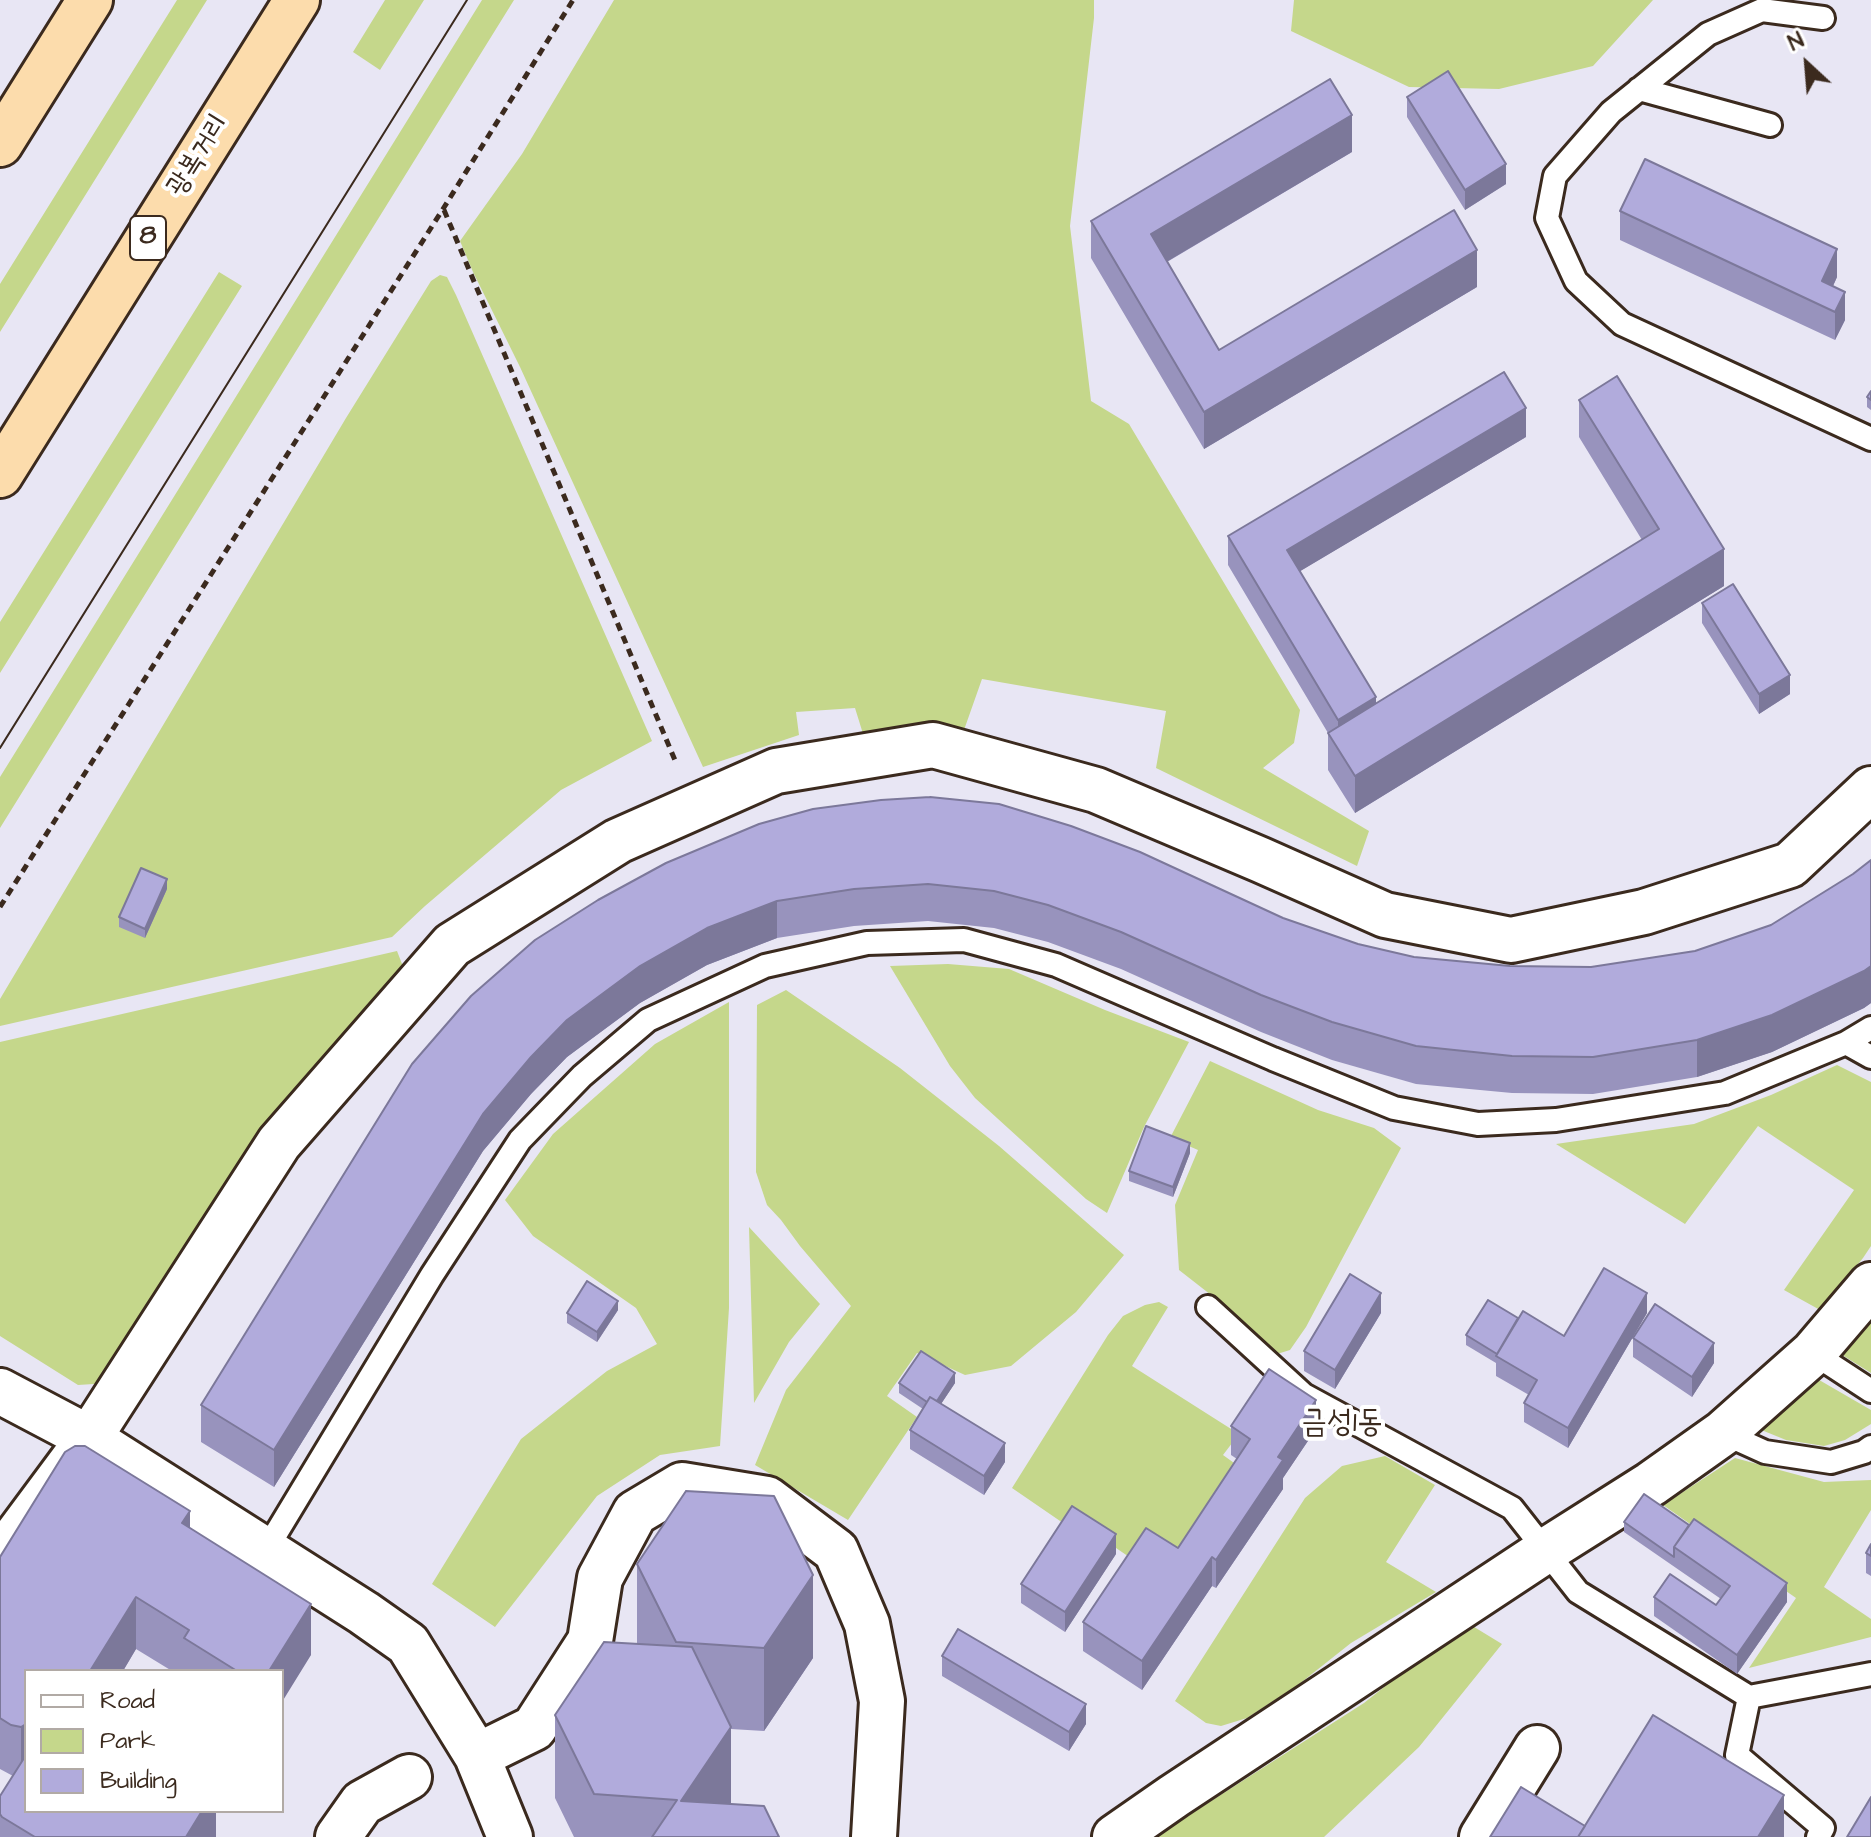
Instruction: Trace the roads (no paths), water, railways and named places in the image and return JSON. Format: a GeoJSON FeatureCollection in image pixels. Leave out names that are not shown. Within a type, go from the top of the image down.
{"type":"FeatureCollection","features":[{"type":"Feature","properties":{"kind":"highway"},"geometry":{"type":"LineString","coordinates":[[0,144],[90,0]]}},
{"type":"Feature","properties":{"kind":"highway","name":"광복거리"},"geometry":{"type":"LineString","coordinates":[[0,475],[297,0]]}},
{"type":"Feature","properties":{"kind":"street"},"geometry":{"type":"LineString","coordinates":[[0,1558],[89,1438],[279,1143],[452,945],[618,841],[776,771],[933,745],[1096,790],[1385,915],[1511,940],[1644,912],[1790,865],[1871,789]]}},
{"type":"Feature","properties":{"kind":"street"},"geometry":{"type":"LineString","coordinates":[[1115,1837],[1651,1484],[1723,1433],[1813,1353],[1871,1285]]}},
{"type":"Feature","properties":{"kind":"street"},"geometry":{"type":"LineString","coordinates":[[0,1391],[89,1438],[408,1644],[477,1756],[510,1837]]}},
{"type":"Feature","properties":{"kind":"street"},"geometry":{"type":"LineString","coordinates":[[477,1756],[534,1728],[590,1641],[600,1578],[635,1513],[682,1485],[767,1499],[836,1551],[867,1624],[882,1701],[874,1837]]}},
{"type":"Feature","properties":{"kind":"street"},"geometry":{"type":"LineString","coordinates":[[1482,1837],[1537,1748]]}},
{"type":"Feature","properties":{"kind":"street"},"geometry":{"type":"LineString","coordinates":[[338,1837],[362,1803],[409,1777]]}},
{"type":"Feature","properties":{"kind":"lane"},"geometry":{"type":"LineString","coordinates":[[1823,18],[1762,10],[1708,34],[1611,112],[1555,176],[1547,218],[1576,281],[1622,324],[1871,439]]}},
{"type":"Feature","properties":{"kind":"lane"},"geometry":{"type":"LineString","coordinates":[[1639,89],[1770,125]]}},
{"type":"Feature","properties":{"kind":"lane"},"geometry":{"type":"LineString","coordinates":[[266,1550],[432,1275],[520,1140],[582,1076],[648,1020],[765,966],[867,943],[964,940],[1056,965],[1394,1108],[1478,1124],[1556,1120],[1725,1093],[1846,1043],[1871,1028]]}},
{"type":"Feature","properties":{"kind":"lane"},"geometry":{"type":"LineString","coordinates":[[1846,1043],[1871,1057]]}},
{"type":"Feature","properties":{"kind":"lane"},"geometry":{"type":"LineString","coordinates":[[1208,1307],[1304,1395],[1512,1508],[1578,1592],[1749,1697],[1871,1674]]}},
{"type":"Feature","properties":{"kind":"lane"},"geometry":{"type":"LineString","coordinates":[[1813,1353],[1871,1391]]}},
{"type":"Feature","properties":{"kind":"lane"},"geometry":{"type":"LineString","coordinates":[[1723,1433],[1765,1452],[1831,1462],[1871,1447]]}},
{"type":"Feature","properties":{"kind":"lane"},"geometry":{"type":"LineString","coordinates":[[1749,1697],[1737,1755],[1823,1828],[1818,1837]]}},
{"type":"Feature","properties":{"kind":"tram line"},"geometry":{"type":"LineString","coordinates":[[0,748],[467,0]]}},
{"type":"Feature","properties":{"kind":"district","name":"금성1동"},"geometry":{"type":"Point","coordinates":[1342,1424]}}]}
